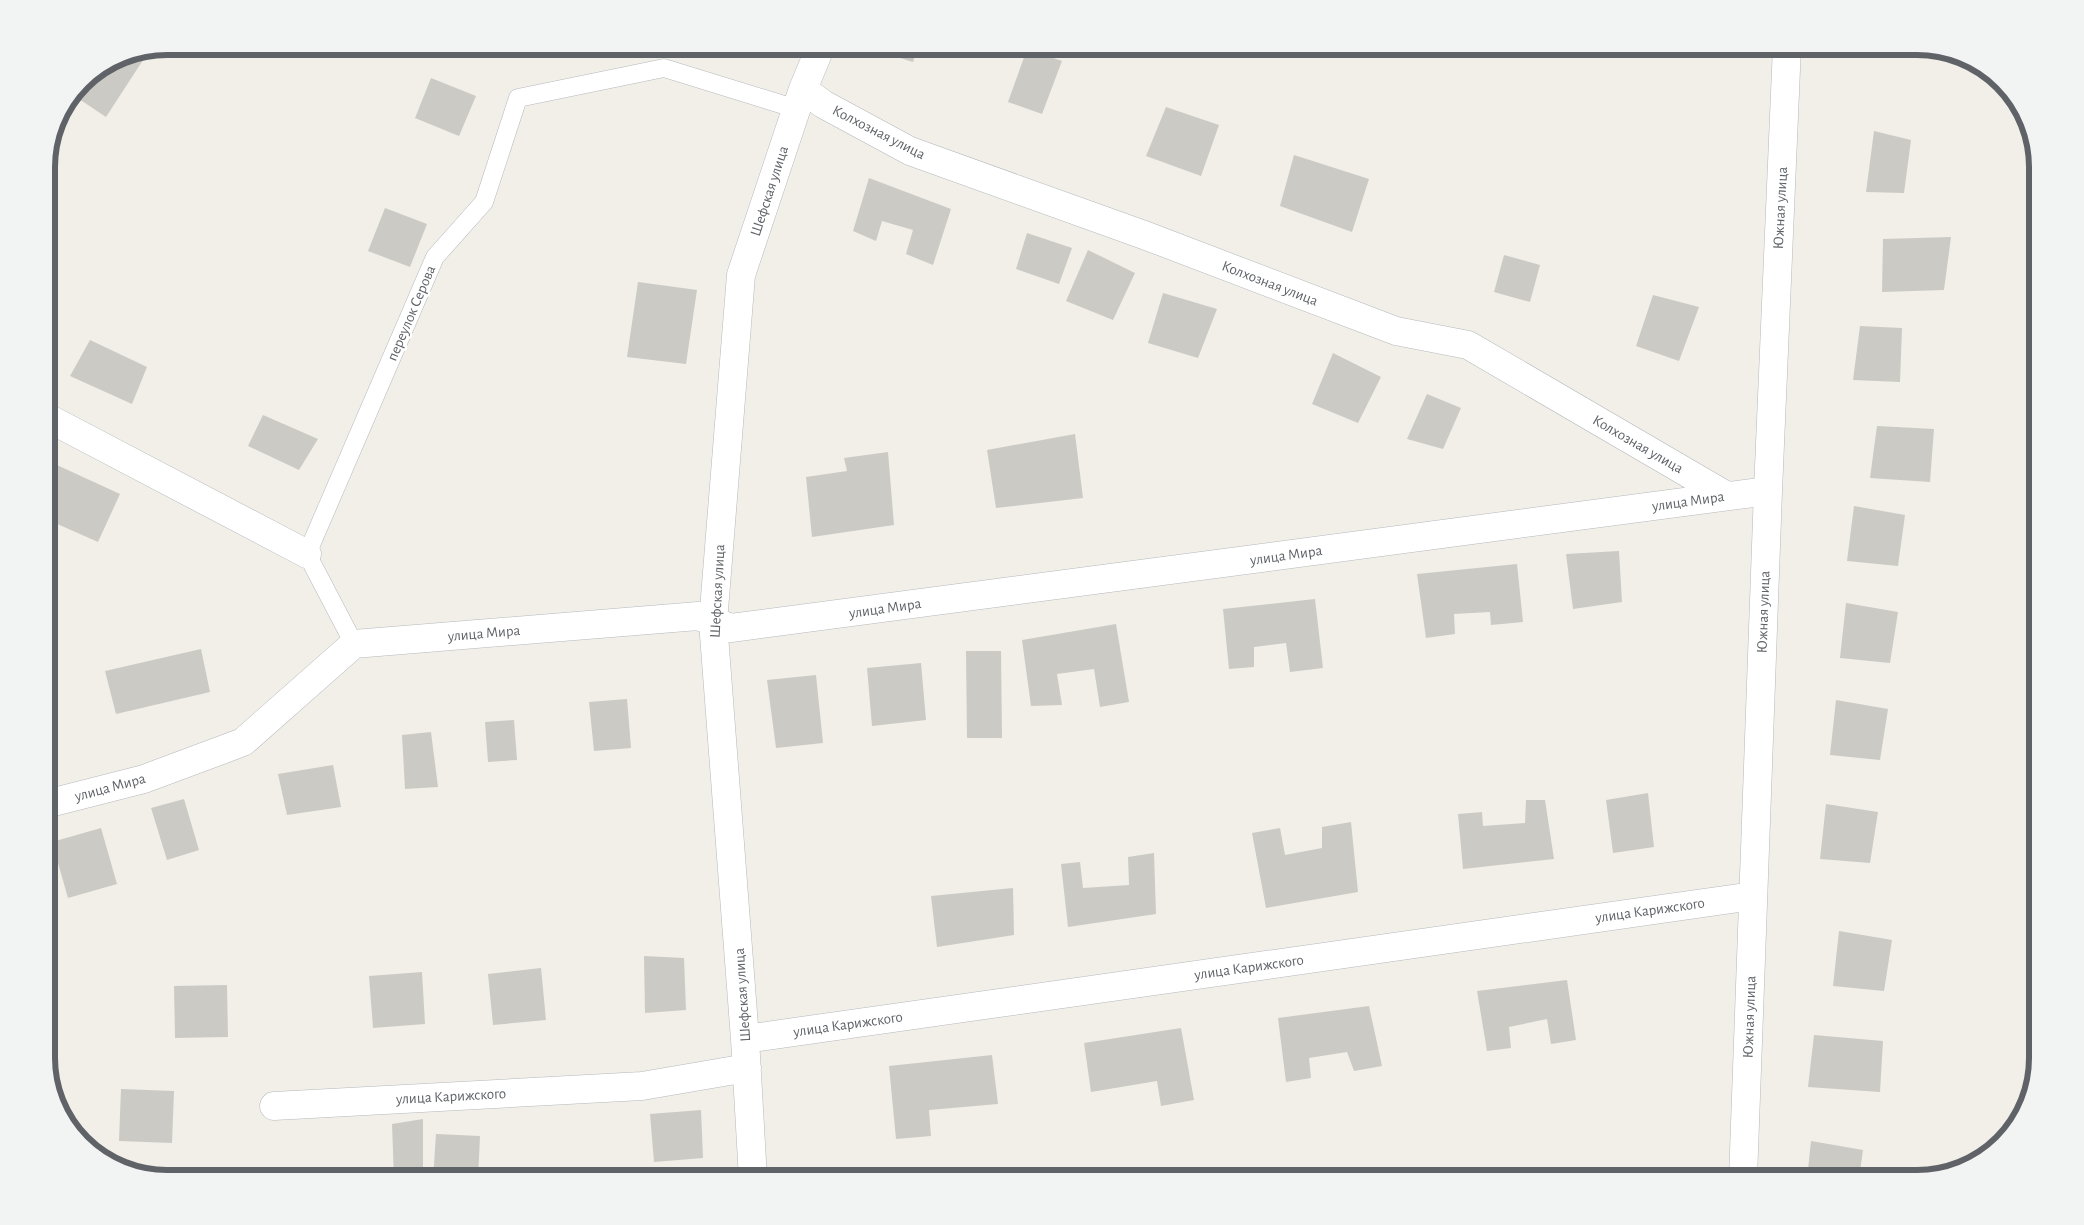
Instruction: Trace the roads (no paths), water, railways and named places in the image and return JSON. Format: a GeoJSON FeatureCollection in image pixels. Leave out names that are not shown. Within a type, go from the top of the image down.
{"type":"FeatureCollection","features":[{"type":"Feature","properties":{"kind":"street","name":"Шефская улица"},"geometry":{"type":"LineString","coordinates":[[753,1170],[745,1039],[713,622],[741,275],[800,99],[817,55]]}},
{"type":"Feature","properties":{"kind":"street","name":"Южная улица"},"geometry":{"type":"LineString","coordinates":[[1743,1170],[1768,491],[1787,55]]}},
{"type":"Feature","properties":{"kind":"street","name":"Колхозная улица"},"geometry":{"type":"LineString","coordinates":[[800,99],[823,104],[910,151],[1144,235],[1396,332],[1468,345],[1727,496]]}},
{"type":"Feature","properties":{"kind":"street"},"geometry":{"type":"LineString","coordinates":[[55,422],[307,554]]}},
{"type":"Feature","properties":{"kind":"street","name":"улица Мира"},"geometry":{"type":"LineString","coordinates":[[55,802],[144,778],[243,742],[354,644],[698,616],[731,628],[1768,491]]}},
{"type":"Feature","properties":{"kind":"street","name":"улица Карижского"},"geometry":{"type":"LineString","coordinates":[[745,1039],[1753,896]]}},
{"type":"Feature","properties":{"kind":"street","name":"улица Карижского"},"geometry":{"type":"LineString","coordinates":[[274,1106],[642,1086],[747,1068]]}},
{"type":"Feature","properties":{"kind":"lane","name":"переулок Серова"},"geometry":{"type":"LineString","coordinates":[[307,554],[435,258],[484,202],[518,98],[664,68],[800,99]]}},
{"type":"Feature","properties":{"kind":"lane"},"geometry":{"type":"LineString","coordinates":[[307,554],[354,644]]}}]}
